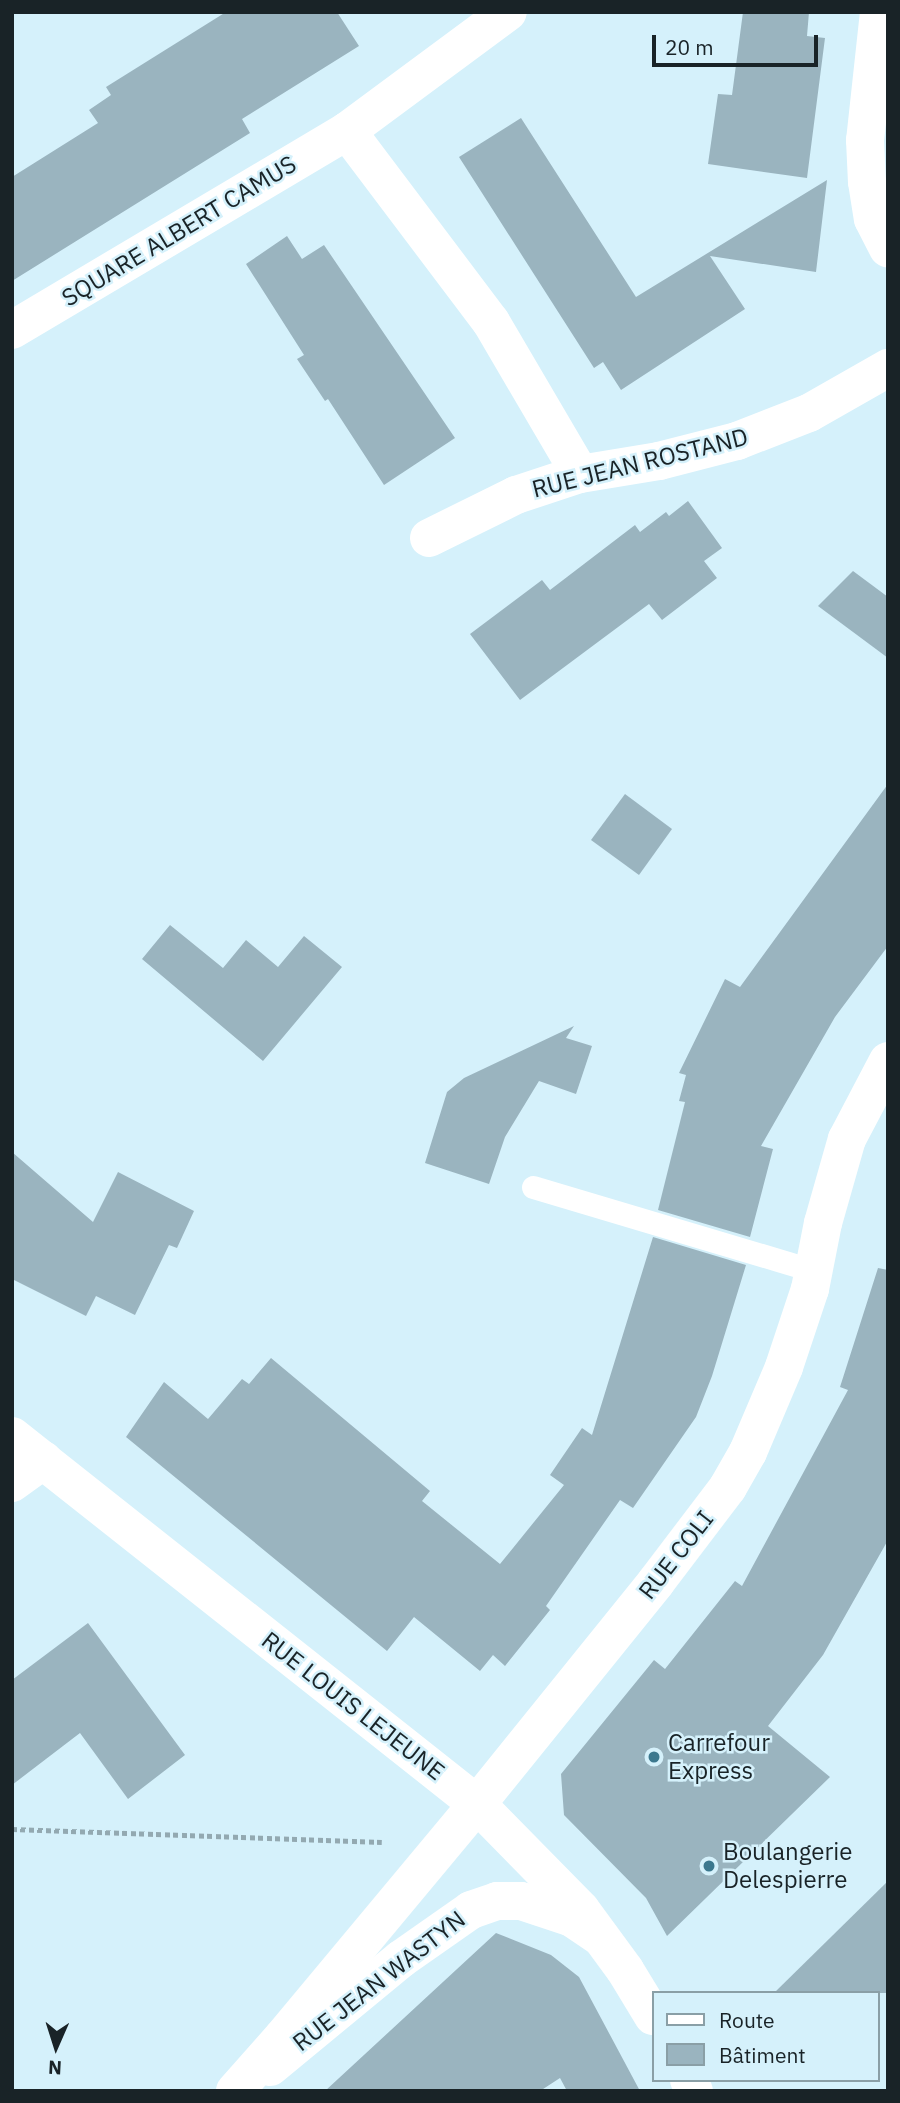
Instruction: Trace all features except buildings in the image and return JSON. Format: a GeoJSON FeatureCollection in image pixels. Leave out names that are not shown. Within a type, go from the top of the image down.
{"type":"FeatureCollection","features":[{"type":"Feature","properties":{"kind":"street","name":"SQUARE ALBERT CAMUS"},"geometry":{"type":"LineString","coordinates":[[12,330],[347,131],[508,12]]}},
{"type":"Feature","properties":{"kind":"street"},"geometry":{"type":"LineString","coordinates":[[879,12],[865,140],[866,182],[873,219],[888,248]]}},
{"type":"Feature","properties":{"kind":"street"},"geometry":{"type":"LineString","coordinates":[[347,131],[491,322],[580,474]]}},
{"type":"Feature","properties":{"kind":"street","name":"RUE JEAN ROSTAND"},"geometry":{"type":"LineString","coordinates":[[429,538],[516,495],[580,474],[659,461],[737,441],[809,413],[888,368]]}},
{"type":"Feature","properties":{"kind":"street","name":"RUE COLI"},"geometry":{"type":"LineString","coordinates":[[477,1804],[656,1582],[728,1487],[768,1408],[800,1324],[823,1223],[848,1139],[888,1061]]}},
{"type":"Feature","properties":{"kind":"street","name":"RUE LOUIS LEJEUNE"},"geometry":{"type":"LineString","coordinates":[[12,1436],[477,1804],[581,1910],[604,1940],[652,2014]]}},
{"type":"Feature","properties":{"kind":"street"},"geometry":{"type":"LineString","coordinates":[[12,1483],[44,1460]]}},
{"type":"Feature","properties":{"kind":"street","name":"RUE JEAN WASTYN"},"geometry":{"type":"LineString","coordinates":[[235,2091],[477,1804]]}},
{"type":"Feature","properties":{"kind":"street","name":"RUE JEAN WASTYN"},"geometry":{"type":"LineString","coordinates":[[241,2091],[401,1959],[471,1910],[497,1901],[521,1901],[572,1918],[604,1940]]}},
{"type":"Feature","properties":{"kind":"lane"},"geometry":{"type":"LineString","coordinates":[[533,1187],[814,1271]]}},
{"type":"Feature","properties":{"kind":"path"},"geometry":{"type":"LineString","coordinates":[[12,1829],[373,1841],[437,1852]]}},
{"type":"Feature","properties":{"kind":"place","name":"Carrefour Express"},"geometry":{"type":"Point","coordinates":[654,1757]}},
{"type":"Feature","properties":{"kind":"place","name":"Boulangerie Delespierre"},"geometry":{"type":"Point","coordinates":[709,1866]}}]}
